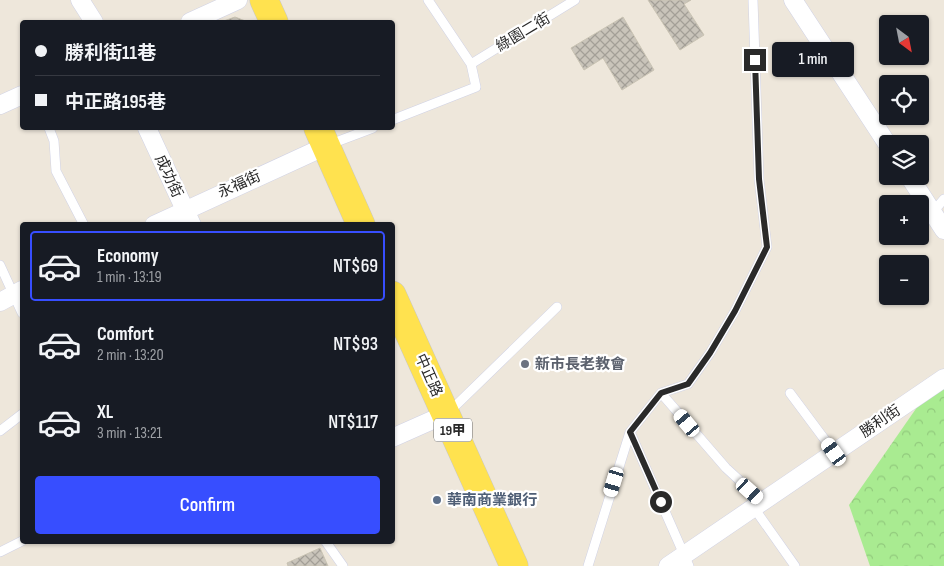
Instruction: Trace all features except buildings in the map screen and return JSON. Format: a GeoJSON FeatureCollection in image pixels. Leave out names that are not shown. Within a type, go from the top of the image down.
{"type":"FeatureCollection","features":[{"type":"Feature","properties":{"kind":"main road"},"geometry":{"type":"LineString","coordinates":[[264,0],[273,20]]}},
{"type":"Feature","properties":{"kind":"main road"},"geometry":{"type":"LineString","coordinates":[[322,137],[360,222]]}},
{"type":"Feature","properties":{"kind":"main road","name":"中正路"},"geometry":{"type":"LineString","coordinates":[[395,302],[514,566]]}},
{"type":"Feature","properties":{"kind":"street"},"geometry":{"type":"LineString","coordinates":[[80,0],[93,20]]}},
{"type":"Feature","properties":{"kind":"street"},"geometry":{"type":"LineString","coordinates":[[194,20],[238,0]]}},
{"type":"Feature","properties":{"kind":"street"},"geometry":{"type":"LineString","coordinates":[[792,0],[881,135]]}},
{"type":"Feature","properties":{"kind":"street"},"geometry":{"type":"LineString","coordinates":[[0,105],[20,96]]}},
{"type":"Feature","properties":{"kind":"street","name":"成功街"},"geometry":{"type":"LineString","coordinates":[[147,130],[188,217]]}},
{"type":"Feature","properties":{"kind":"street","name":"永福街"},"geometry":{"type":"LineString","coordinates":[[167,222],[188,217],[322,137]]}},
{"type":"Feature","properties":{"kind":"street"},"geometry":{"type":"LineString","coordinates":[[918,185],[939,205],[944,230]]}},
{"type":"Feature","properties":{"kind":"street","name":"勝利街"},"geometry":{"type":"LineString","coordinates":[[668,566],[686,560],[758,505],[944,378]]}},
{"type":"Feature","properties":{"kind":"street"},"geometry":{"type":"LineString","coordinates":[[395,437],[446,414]]}},
{"type":"Feature","properties":{"kind":"lane"},"geometry":{"type":"LineString","coordinates":[[395,119],[476,87],[471,64],[428,0]]}},
{"type":"Feature","properties":{"kind":"lane","name":"綠園二街"},"geometry":{"type":"LineString","coordinates":[[471,64],[575,0]]}},
{"type":"Feature","properties":{"kind":"lane"},"geometry":{"type":"LineString","coordinates":[[588,566],[630,432],[661,393],[688,384],[710,353],[735,311],[767,247],[759,179],[753,0]]}},
{"type":"Feature","properties":{"kind":"lane"},"geometry":{"type":"LineString","coordinates":[[50,130],[54,141],[56,171],[82,222]]}},
{"type":"Feature","properties":{"kind":"lane"},"geometry":{"type":"LineString","coordinates":[[322,137],[361,130]]}},
{"type":"Feature","properties":{"kind":"lane"},"geometry":{"type":"LineString","coordinates":[[0,265],[12,296],[20,309]]}},
{"type":"Feature","properties":{"kind":"lane"},"geometry":{"type":"LineString","coordinates":[[446,414],[557,307]]}},
{"type":"Feature","properties":{"kind":"lane"},"geometry":{"type":"LineString","coordinates":[[661,393],[758,505],[795,566]]}},
{"type":"Feature","properties":{"kind":"lane"},"geometry":{"type":"LineString","coordinates":[[790,393],[834,452]]}},
{"type":"Feature","properties":{"kind":"lane"},"geometry":{"type":"LineString","coordinates":[[0,431],[20,416]]}},
{"type":"Feature","properties":{"kind":"lane"},"geometry":{"type":"LineString","coordinates":[[630,432],[686,560]]}},
{"type":"Feature","properties":{"kind":"lane"},"geometry":{"type":"LineString","coordinates":[[0,552],[20,542]]}},
{"type":"Feature","properties":{"kind":"lane"},"geometry":{"type":"LineString","coordinates":[[327,544],[343,566]]}},
{"type":"Feature","properties":{"kind":"green space"},"geometry":{"type":"Polygon","coordinates":[[[944,373],[944,566],[870,566],[849,505],[938,377],[944,373]]]}},
{"type":"Feature","properties":{"kind":"place","name":"新市長老教會"},"geometry":{"type":"Point","coordinates":[525,364]}},
{"type":"Feature","properties":{"kind":"place","name":"華南商業銀行"},"geometry":{"type":"Point","coordinates":[437,500]}},
{"type":"Feature","properties":{"kind":"route"},"geometry":{"type":"LineString","coordinates":[[661,502],[630,432],[661,393],[688,384],[710,353],[735,311],[767,247],[759,179],[755,60]]}}]}
